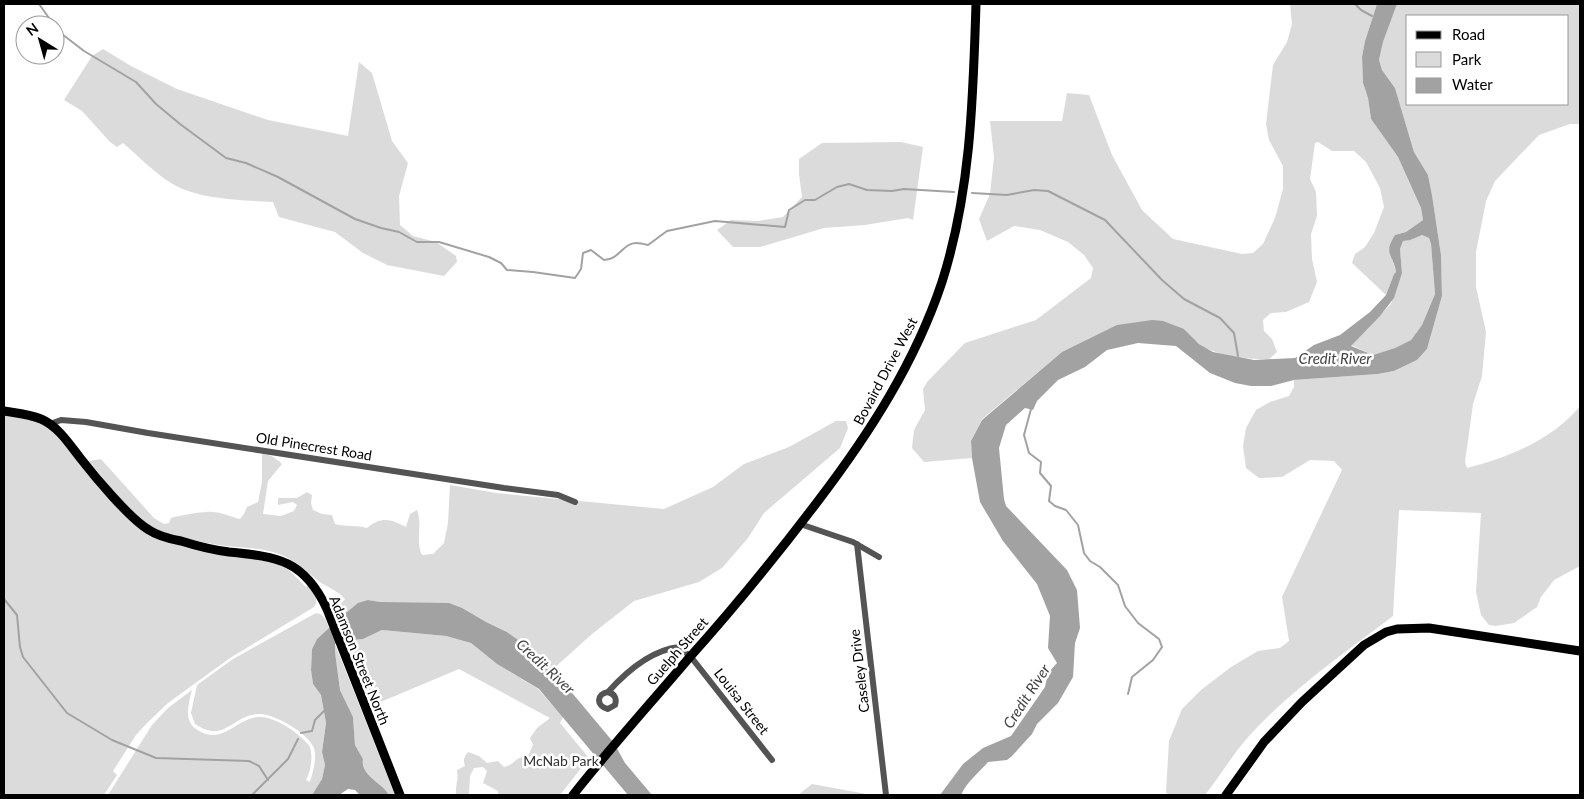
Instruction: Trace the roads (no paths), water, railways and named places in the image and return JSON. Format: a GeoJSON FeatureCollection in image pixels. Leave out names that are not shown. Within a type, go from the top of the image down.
{"type":"FeatureCollection","features":[{"type":"Feature","properties":{"kind":"main road","name":"Bovaird Drive West"},"geometry":{"type":"LineString","coordinates":[[800,524],[849,460],[877,419],[911,357],[928,319],[946,268],[958,219],[967,167],[974,80],[976,4]]}},
{"type":"Feature","properties":{"kind":"main road"},"geometry":{"type":"LineString","coordinates":[[4,411],[28,415],[42,419],[50,424]]}},
{"type":"Feature","properties":{"kind":"main road","name":"Adamson Street North"},"geometry":{"type":"LineString","coordinates":[[50,424],[118,502],[148,530],[168,538],[205,548],[262,556],[289,564],[311,583],[322,600],[331,620],[400,795]]}},
{"type":"Feature","properties":{"kind":"main road","name":"Guelph Street"},"geometry":{"type":"LineString","coordinates":[[573,795],[593,769],[691,657],[800,524]]}},
{"type":"Feature","properties":{"kind":"main road"},"geometry":{"type":"LineString","coordinates":[[1226,795],[1264,742],[1302,702],[1364,645],[1386,632],[1397,629],[1429,628],[1580,651]]}},
{"type":"Feature","properties":{"kind":"street","name":"Old Pinecrest Road"},"geometry":{"type":"LineString","coordinates":[[50,424],[61,420],[86,422],[166,436],[558,495],[574,502]]}},
{"type":"Feature","properties":{"kind":"street"},"geometry":{"type":"LineString","coordinates":[[800,524],[856,544],[879,558]]}},
{"type":"Feature","properties":{"kind":"street","name":"Caseley Drive"},"geometry":{"type":"LineString","coordinates":[[856,544],[886,795]]}},
{"type":"Feature","properties":{"kind":"street"},"geometry":{"type":"LineString","coordinates":[[608,692],[636,667],[657,653],[669,648],[679,647],[691,657]]}},
{"type":"Feature","properties":{"kind":"street","name":"Louisa Street"},"geometry":{"type":"LineString","coordinates":[[691,657],[772,760]]}},
{"type":"Feature","properties":{"kind":"water","name":"Credit River"},"geometry":{"type":"Polygon","coordinates":[[[1377,4],[1397,4],[1383,42],[1379,60],[1382,70],[1395,88],[1414,152],[1428,175],[1432,195],[1441,255],[1442,296],[1427,349],[1417,360],[1394,371],[1378,374],[1294,380],[1271,386],[1251,386],[1235,383],[1210,373],[1176,346],[1138,343],[1107,350],[1085,367],[1058,380],[1037,401],[1033,410],[1025,408],[1006,425],[999,448],[1006,506],[1067,570],[1077,590],[1080,628],[1075,643],[1073,677],[1058,703],[1037,724],[1032,734],[1012,756],[1007,760],[988,762],[970,781],[961,795],[940,795],[963,764],[983,748],[1011,736],[1045,687],[1048,673],[1057,663],[1048,648],[1050,616],[1037,584],[1003,541],[980,502],[971,441],[982,420],[1062,352],[1117,325],[1152,320],[1163,321],[1184,329],[1199,344],[1213,352],[1254,360],[1295,358],[1314,345],[1340,335],[1370,312],[1386,295],[1396,272],[1389,250],[1391,241],[1395,235],[1406,232],[1423,220],[1421,208],[1398,157],[1371,119],[1368,98],[1363,83],[1362,57],[1377,4]],[[1422,235],[1403,241],[1400,249],[1402,273],[1394,298],[1380,316],[1351,346],[1373,355],[1395,348],[1411,340],[1422,325],[1435,294],[1429,238],[1422,235]]]}},
{"type":"Feature","properties":{"kind":"water","name":"Credit River"},"geometry":{"type":"Polygon","coordinates":[[[368,600],[380,602],[449,603],[507,632],[542,657],[614,743],[625,763],[652,795],[628,795],[539,689],[497,664],[471,643],[446,636],[382,630],[363,639],[340,641],[335,644],[335,652],[340,690],[353,717],[355,745],[363,759],[363,765],[368,775],[389,795],[360,795],[355,790],[348,789],[339,795],[312,795],[322,779],[325,765],[322,752],[326,723],[321,695],[313,684],[311,670],[312,649],[317,639],[329,628],[339,625],[346,613],[358,603],[368,600]]]}},
{"type":"Feature","properties":{"kind":"waterway"},"geometry":{"type":"LineString","coordinates":[[39,4],[47,15]]}},
{"type":"Feature","properties":{"kind":"waterway"},"geometry":{"type":"LineString","coordinates":[[1355,4],[1372,16]]}},
{"type":"Feature","properties":{"kind":"waterway"},"geometry":{"type":"LineString","coordinates":[[65,36],[84,51],[136,82],[156,104],[226,158],[246,163],[278,177],[355,219],[399,232],[417,242],[439,242],[489,257],[501,263],[507,270],[575,278],[581,269],[583,253],[591,250],[604,260],[609,259],[632,244],[648,245],[667,231],[715,221],[785,227],[789,210],[805,200],[815,200],[837,187],[849,184],[867,190],[892,191],[904,189],[954,192]]}},
{"type":"Feature","properties":{"kind":"waterway"},"geometry":{"type":"LineString","coordinates":[[972,193],[1007,195],[1034,190],[1048,191],[1105,220],[1162,280],[1184,299],[1220,318],[1234,333],[1238,356]]}},
{"type":"Feature","properties":{"kind":"waterway"},"geometry":{"type":"LineString","coordinates":[[1031,409],[1024,435],[1029,453],[1041,462],[1040,473],[1051,486],[1049,501],[1055,506],[1066,510],[1078,525],[1084,553],[1090,561],[1100,567],[1118,585],[1125,606],[1138,623],[1159,639],[1162,647],[1153,660],[1132,677],[1128,694]]}},
{"type":"Feature","properties":{"kind":"waterway"},"geometry":{"type":"LineString","coordinates":[[4,599],[17,615],[20,647],[23,657],[67,713],[112,740],[156,758],[249,761],[259,766],[268,780]]}},
{"type":"Feature","properties":{"kind":"waterway"},"geometry":{"type":"LineString","coordinates":[[301,733],[312,731],[315,720],[324,711]]}},
{"type":"Feature","properties":{"kind":"waterway"},"geometry":{"type":"LineString","coordinates":[[252,795],[288,759],[298,739]]}},
{"type":"Feature","properties":{"kind":"park label","name":"McNab Park"},"geometry":{"type":"Point","coordinates":[561,760]}}]}
